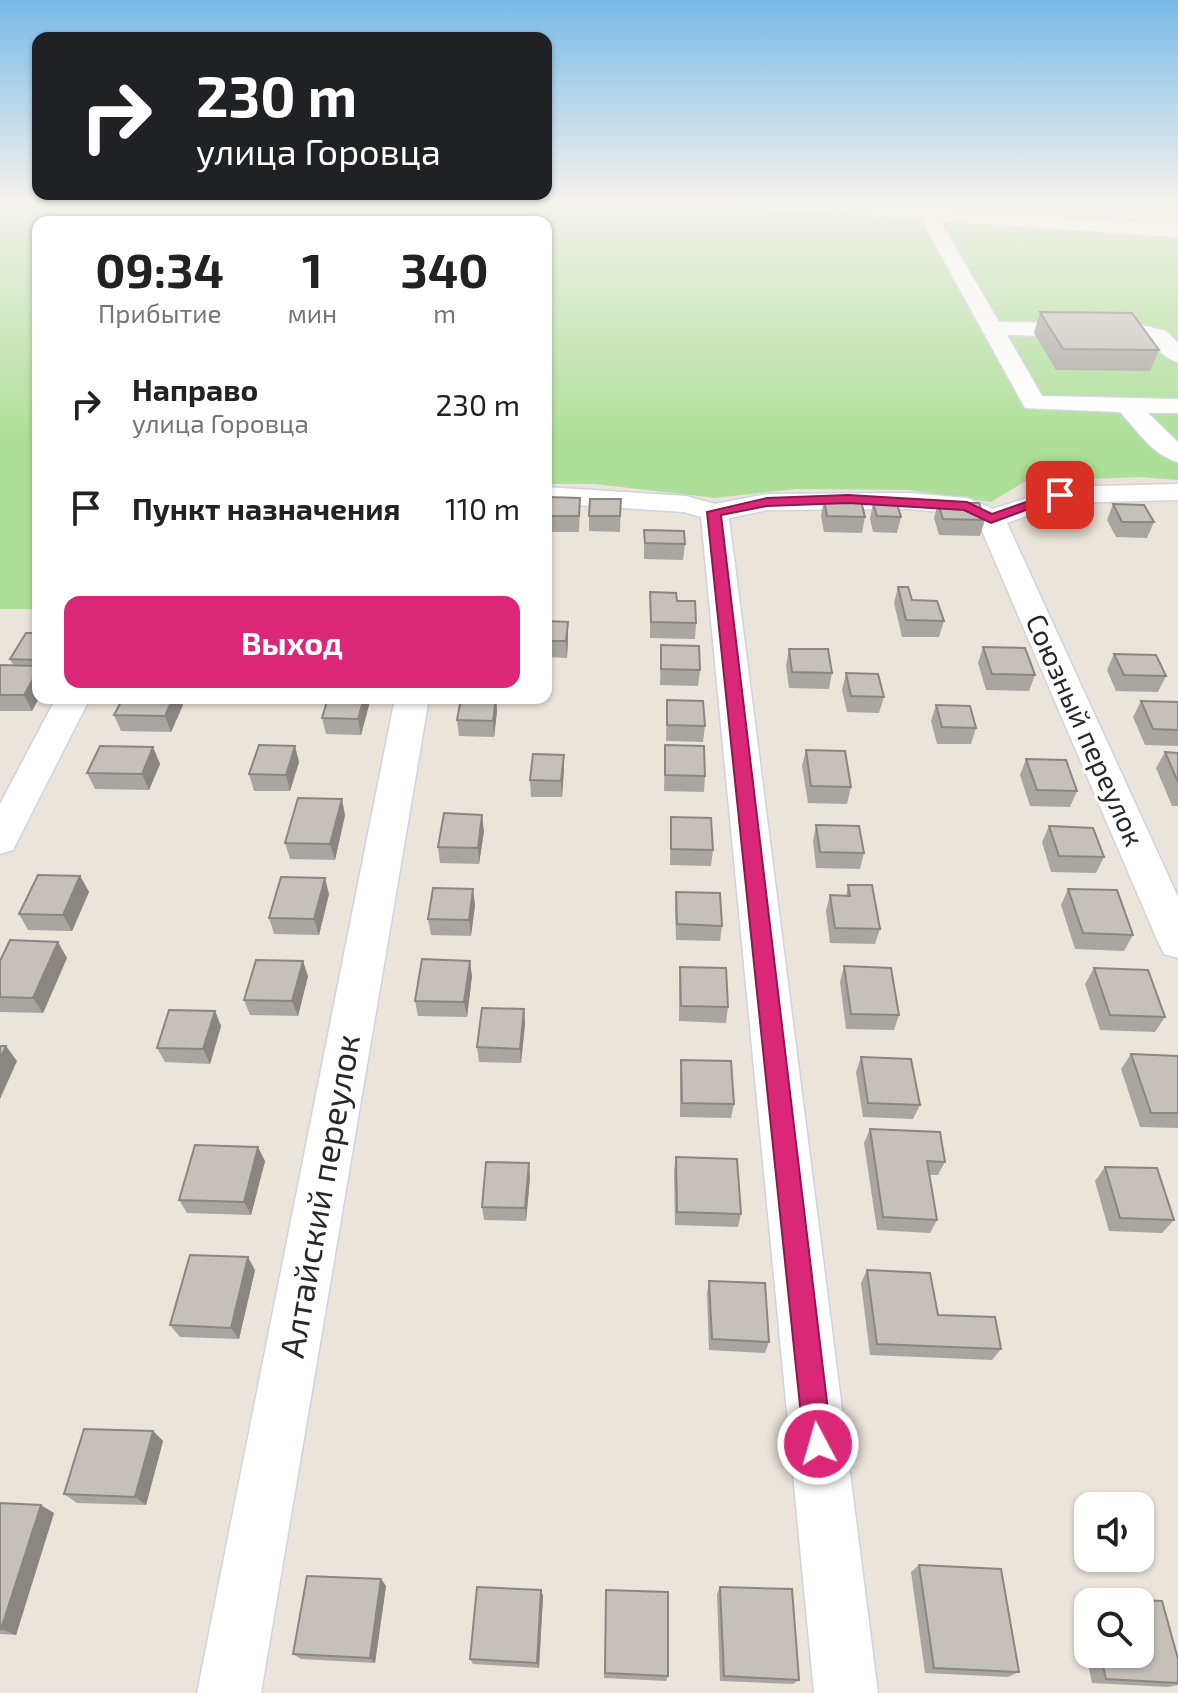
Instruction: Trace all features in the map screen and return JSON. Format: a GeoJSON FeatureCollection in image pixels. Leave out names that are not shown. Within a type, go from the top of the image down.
{"type":"FeatureCollection","features":[{"type":"Feature","properties":{"kind":"street"},"geometry":{"type":"LineString","coordinates":[[965,282],[1034,403],[1178,406]]}},
{"type":"Feature","properties":{"kind":"street"},"geometry":{"type":"LineString","coordinates":[[990,328],[1137,331],[1158,336],[1178,355]]}},
{"type":"Feature","properties":{"kind":"street"},"geometry":{"type":"LineString","coordinates":[[1127,405],[1161,442],[1178,454]]}},
{"type":"Feature","properties":{"kind":"street"},"geometry":{"type":"LineString","coordinates":[[552,495],[686,504],[714,512],[767,502],[848,499],[967,506],[991,519],[1060,495],[1178,492]]}},
{"type":"Feature","properties":{"kind":"street"},"geometry":{"type":"LineString","coordinates":[[714,512],[846,1693]]}},
{"type":"Feature","properties":{"kind":"street","name":"Союзный переулок"},"geometry":{"type":"LineString","coordinates":[[991,519],[1178,942]]}},
{"type":"Feature","properties":{"kind":"street"},"geometry":{"type":"LineString","coordinates":[[0,840],[70,704]]}},
{"type":"Feature","properties":{"kind":"street","name":"Алтайский переулок"},"geometry":{"type":"LineString","coordinates":[[229,1693],[411,704]]}},
{"type":"Feature","properties":{"kind":"green space"},"geometry":{"type":"Polygon","coordinates":[[[0,282],[32,282],[32,609],[0,609],[0,282]]]}},
{"type":"Feature","properties":{"kind":"green space"},"geometry":{"type":"Polygon","coordinates":[[[552,282],[1178,282],[1178,480],[1139,477],[1024,482],[991,502],[909,490],[796,489],[715,498],[595,484],[552,484],[552,282]]]}},
{"type":"Feature","properties":{"kind":"building"},"geometry":{"type":"Polygon","coordinates":[[[1040,312],[1132,313],[1159,350],[1063,349],[1040,312]]]}},
{"type":"Feature","properties":{"kind":"building"},"geometry":{"type":"Polygon","coordinates":[[[552,497],[580,498],[579,516],[552,516],[552,497]]]}},
{"type":"Feature","properties":{"kind":"building"},"geometry":{"type":"Polygon","coordinates":[[[590,499],[621,499],[620,516],[589,516],[590,499]]]}},
{"type":"Feature","properties":{"kind":"building"},"geometry":{"type":"Polygon","coordinates":[[[824,500],[861,501],[865,517],[827,516],[824,500]]]}},
{"type":"Feature","properties":{"kind":"building"},"geometry":{"type":"Polygon","coordinates":[[[873,503],[897,504],[901,517],[877,516],[873,503]]]}},
{"type":"Feature","properties":{"kind":"building"},"geometry":{"type":"Polygon","coordinates":[[[938,503],[979,503],[985,520],[943,519],[938,503]]]}},
{"type":"Feature","properties":{"kind":"building"},"geometry":{"type":"Polygon","coordinates":[[[1113,504],[1144,505],[1154,522],[1122,522],[1113,504]]]}},
{"type":"Feature","properties":{"kind":"building"},"geometry":{"type":"Polygon","coordinates":[[[644,530],[684,531],[685,544],[645,543],[644,530]]]}},
{"type":"Feature","properties":{"kind":"building"},"geometry":{"type":"Polygon","coordinates":[[[898,587],[908,587],[912,600],[937,601],[944,621],[906,620],[898,587]]]}},
{"type":"Feature","properties":{"kind":"building"},"geometry":{"type":"Polygon","coordinates":[[[650,592],[676,593],[677,601],[695,601],[696,623],[651,622],[650,592]]]}},
{"type":"Feature","properties":{"kind":"building"},"geometry":{"type":"Polygon","coordinates":[[[552,621],[568,622],[566,641],[552,641],[552,621]]]}},
{"type":"Feature","properties":{"kind":"building"},"geometry":{"type":"Polygon","coordinates":[[[26,633],[32,633],[32,660],[10,659],[26,633]]]}},
{"type":"Feature","properties":{"kind":"building"},"geometry":{"type":"Polygon","coordinates":[[[661,645],[699,646],[700,670],[661,669],[661,645]]]}},
{"type":"Feature","properties":{"kind":"building"},"geometry":{"type":"Polygon","coordinates":[[[983,647],[1025,648],[1035,675],[992,674],[983,647]]]}},
{"type":"Feature","properties":{"kind":"building"},"geometry":{"type":"Polygon","coordinates":[[[789,649],[828,649],[832,673],[792,672],[789,649]]]}},
{"type":"Feature","properties":{"kind":"building"},"geometry":{"type":"Polygon","coordinates":[[[1114,654],[1156,655],[1166,676],[1124,675],[1114,654]]]}},
{"type":"Feature","properties":{"kind":"building"},"geometry":{"type":"Polygon","coordinates":[[[32,666],[32,681],[24,695],[0,695],[0,667],[32,666]]]}},
{"type":"Feature","properties":{"kind":"building"},"geometry":{"type":"Polygon","coordinates":[[[846,673],[878,674],[884,697],[851,696],[846,673]]]}},
{"type":"Feature","properties":{"kind":"building"},"geometry":{"type":"Polygon","coordinates":[[[667,700],[703,701],[705,726],[667,725],[667,700]]]}},
{"type":"Feature","properties":{"kind":"building"},"geometry":{"type":"Polygon","coordinates":[[[1141,701],[1178,702],[1178,730],[1153,729],[1141,701]]]}},
{"type":"Feature","properties":{"kind":"building"},"geometry":{"type":"Polygon","coordinates":[[[120,704],[170,704],[165,716],[114,715],[120,704]]]}},
{"type":"Feature","properties":{"kind":"building"},"geometry":{"type":"Polygon","coordinates":[[[326,704],[362,704],[358,719],[322,718],[326,704]]]}},
{"type":"Feature","properties":{"kind":"building"},"geometry":{"type":"Polygon","coordinates":[[[460,704],[495,704],[493,721],[457,720],[460,704]]]}},
{"type":"Feature","properties":{"kind":"building"},"geometry":{"type":"Polygon","coordinates":[[[936,705],[970,706],[976,728],[942,727],[936,705]]]}},
{"type":"Feature","properties":{"kind":"building"},"geometry":{"type":"Polygon","coordinates":[[[259,745],[295,746],[286,775],[249,774],[259,745]]]}},
{"type":"Feature","properties":{"kind":"building"},"geometry":{"type":"Polygon","coordinates":[[[665,745],[704,746],[705,776],[665,775],[665,745]]]}},
{"type":"Feature","properties":{"kind":"building"},"geometry":{"type":"Polygon","coordinates":[[[100,746],[153,747],[142,774],[87,773],[100,746]]]}},
{"type":"Feature","properties":{"kind":"building"},"geometry":{"type":"Polygon","coordinates":[[[806,750],[845,751],[851,787],[811,786],[806,750]]]}},
{"type":"Feature","properties":{"kind":"building"},"geometry":{"type":"Polygon","coordinates":[[[1165,752],[1178,753],[1178,782],[1165,752]]]}},
{"type":"Feature","properties":{"kind":"building"},"geometry":{"type":"Polygon","coordinates":[[[533,754],[564,755],[561,781],[530,780],[533,754]]]}},
{"type":"Feature","properties":{"kind":"building"},"geometry":{"type":"Polygon","coordinates":[[[1026,759],[1066,760],[1077,791],[1037,790],[1026,759]]]}},
{"type":"Feature","properties":{"kind":"building"},"geometry":{"type":"Polygon","coordinates":[[[298,798],[342,799],[330,844],[285,843],[298,798]]]}},
{"type":"Feature","properties":{"kind":"building"},"geometry":{"type":"Polygon","coordinates":[[[444,813],[482,815],[478,848],[438,847],[444,813]]]}},
{"type":"Feature","properties":{"kind":"building"},"geometry":{"type":"Polygon","coordinates":[[[671,817],[711,818],[713,850],[671,849],[671,817]]]}},
{"type":"Feature","properties":{"kind":"building"},"geometry":{"type":"Polygon","coordinates":[[[816,825],[859,826],[864,853],[820,852],[816,825]]]}},
{"type":"Feature","properties":{"kind":"building"},"geometry":{"type":"Polygon","coordinates":[[[1049,826],[1093,828],[1104,857],[1059,856],[1049,826]]]}},
{"type":"Feature","properties":{"kind":"building"},"geometry":{"type":"Polygon","coordinates":[[[38,875],[80,876],[63,915],[19,914],[38,875]]]}},
{"type":"Feature","properties":{"kind":"building"},"geometry":{"type":"Polygon","coordinates":[[[281,877],[325,878],[314,919],[269,918],[281,877]]]}},
{"type":"Feature","properties":{"kind":"building"},"geometry":{"type":"Polygon","coordinates":[[[848,885],[872,885],[880,929],[835,928],[830,895],[850,896],[848,885]]]}},
{"type":"Feature","properties":{"kind":"building"},"geometry":{"type":"Polygon","coordinates":[[[433,888],[473,889],[469,920],[428,919],[433,888]]]}},
{"type":"Feature","properties":{"kind":"building"},"geometry":{"type":"Polygon","coordinates":[[[1068,889],[1117,890],[1133,935],[1083,933],[1068,889]]]}},
{"type":"Feature","properties":{"kind":"building"},"geometry":{"type":"Polygon","coordinates":[[[676,892],[720,893],[722,926],[677,924],[676,892]]]}},
{"type":"Feature","properties":{"kind":"building"},"geometry":{"type":"Polygon","coordinates":[[[10,940],[58,942],[33,998],[0,997],[0,961],[10,940]]]}},
{"type":"Feature","properties":{"kind":"building"},"geometry":{"type":"Polygon","coordinates":[[[422,959],[470,961],[464,1002],[415,1001],[422,959]]]}},
{"type":"Feature","properties":{"kind":"building"},"geometry":{"type":"Polygon","coordinates":[[[256,960],[303,961],[292,1001],[244,1000],[256,960]]]}},
{"type":"Feature","properties":{"kind":"building"},"geometry":{"type":"Polygon","coordinates":[[[844,966],[891,968],[899,1015],[851,1014],[844,966]]]}},
{"type":"Feature","properties":{"kind":"building"},"geometry":{"type":"Polygon","coordinates":[[[680,967],[726,968],[728,1007],[681,1006],[680,967]]]}},
{"type":"Feature","properties":{"kind":"building"},"geometry":{"type":"Polygon","coordinates":[[[1094,968],[1148,970],[1165,1017],[1110,1015],[1094,968]]]}},
{"type":"Feature","properties":{"kind":"building"},"geometry":{"type":"Polygon","coordinates":[[[482,1008],[524,1009],[520,1049],[477,1047],[482,1008]]]}},
{"type":"Feature","properties":{"kind":"building"},"geometry":{"type":"Polygon","coordinates":[[[169,1010],[215,1011],[203,1049],[157,1048],[169,1010]]]}},
{"type":"Feature","properties":{"kind":"building"},"geometry":{"type":"Polygon","coordinates":[[[1131,1054],[1178,1056],[1178,1113],[1151,1113],[1131,1054]]]}},
{"type":"Feature","properties":{"kind":"building"},"geometry":{"type":"Polygon","coordinates":[[[861,1057],[911,1059],[920,1105],[868,1103],[861,1057]]]}},
{"type":"Feature","properties":{"kind":"building"},"geometry":{"type":"Polygon","coordinates":[[[681,1060],[731,1061],[734,1104],[682,1103],[681,1060]]]}},
{"type":"Feature","properties":{"kind":"building"},"geometry":{"type":"Polygon","coordinates":[[[870,1129],[940,1132],[945,1162],[927,1161],[937,1220],[883,1217],[870,1129]]]}},
{"type":"Feature","properties":{"kind":"building"},"geometry":{"type":"Polygon","coordinates":[[[195,1145],[258,1147],[244,1202],[179,1200],[195,1145]]]}},
{"type":"Feature","properties":{"kind":"building"},"geometry":{"type":"Polygon","coordinates":[[[676,1157],[737,1159],[741,1214],[677,1212],[676,1157]]]}},
{"type":"Feature","properties":{"kind":"building"},"geometry":{"type":"Polygon","coordinates":[[[486,1162],[529,1163],[525,1208],[482,1207],[486,1162]]]}},
{"type":"Feature","properties":{"kind":"building"},"geometry":{"type":"Polygon","coordinates":[[[1105,1167],[1157,1168],[1174,1220],[1120,1218],[1105,1167]]]}},
{"type":"Feature","properties":{"kind":"building"},"geometry":{"type":"Polygon","coordinates":[[[190,1255],[248,1257],[231,1328],[170,1325],[190,1255]]]}},
{"type":"Feature","properties":{"kind":"building"},"geometry":{"type":"Polygon","coordinates":[[[867,1270],[930,1273],[938,1315],[995,1317],[1001,1349],[877,1344],[867,1270]]]}},
{"type":"Feature","properties":{"kind":"building"},"geometry":{"type":"Polygon","coordinates":[[[709,1281],[765,1283],[769,1342],[712,1339],[709,1281]]]}},
{"type":"Feature","properties":{"kind":"building"},"geometry":{"type":"Polygon","coordinates":[[[84,1429],[153,1431],[135,1497],[64,1494],[84,1429]]]}},
{"type":"Feature","properties":{"kind":"building"},"geometry":{"type":"Polygon","coordinates":[[[0,1503],[41,1505],[1,1629],[0,1629],[0,1503]]]}},
{"type":"Feature","properties":{"kind":"building"},"geometry":{"type":"Polygon","coordinates":[[[919,1565],[1001,1569],[1019,1672],[934,1668],[919,1565]]]}},
{"type":"Feature","properties":{"kind":"building"},"geometry":{"type":"Polygon","coordinates":[[[307,1576],[381,1579],[370,1658],[293,1654],[307,1576]]]}},
{"type":"Feature","properties":{"kind":"building"},"geometry":{"type":"Polygon","coordinates":[[[477,1587],[541,1590],[537,1663],[470,1659],[477,1587]]]}},
{"type":"Feature","properties":{"kind":"building"},"geometry":{"type":"Polygon","coordinates":[[[720,1587],[792,1589],[799,1680],[724,1676],[720,1587]]]}},
{"type":"Feature","properties":{"kind":"building"},"geometry":{"type":"Polygon","coordinates":[[[606,1590],[668,1592],[668,1676],[605,1673],[606,1590]]]}},
{"type":"Feature","properties":{"kind":"building"},"geometry":{"type":"Polygon","coordinates":[[[1154,1601],[1162,1601],[1178,1659],[1178,1683],[1106,1679],[1103,1668],[1154,1668],[1154,1601]]]}},
{"type":"Feature","properties":{"kind":"route"},"geometry":{"type":"LineString","coordinates":[[818,1444],[714,512],[767,502],[848,499],[967,506],[991,519],[1060,495]]}}]}
